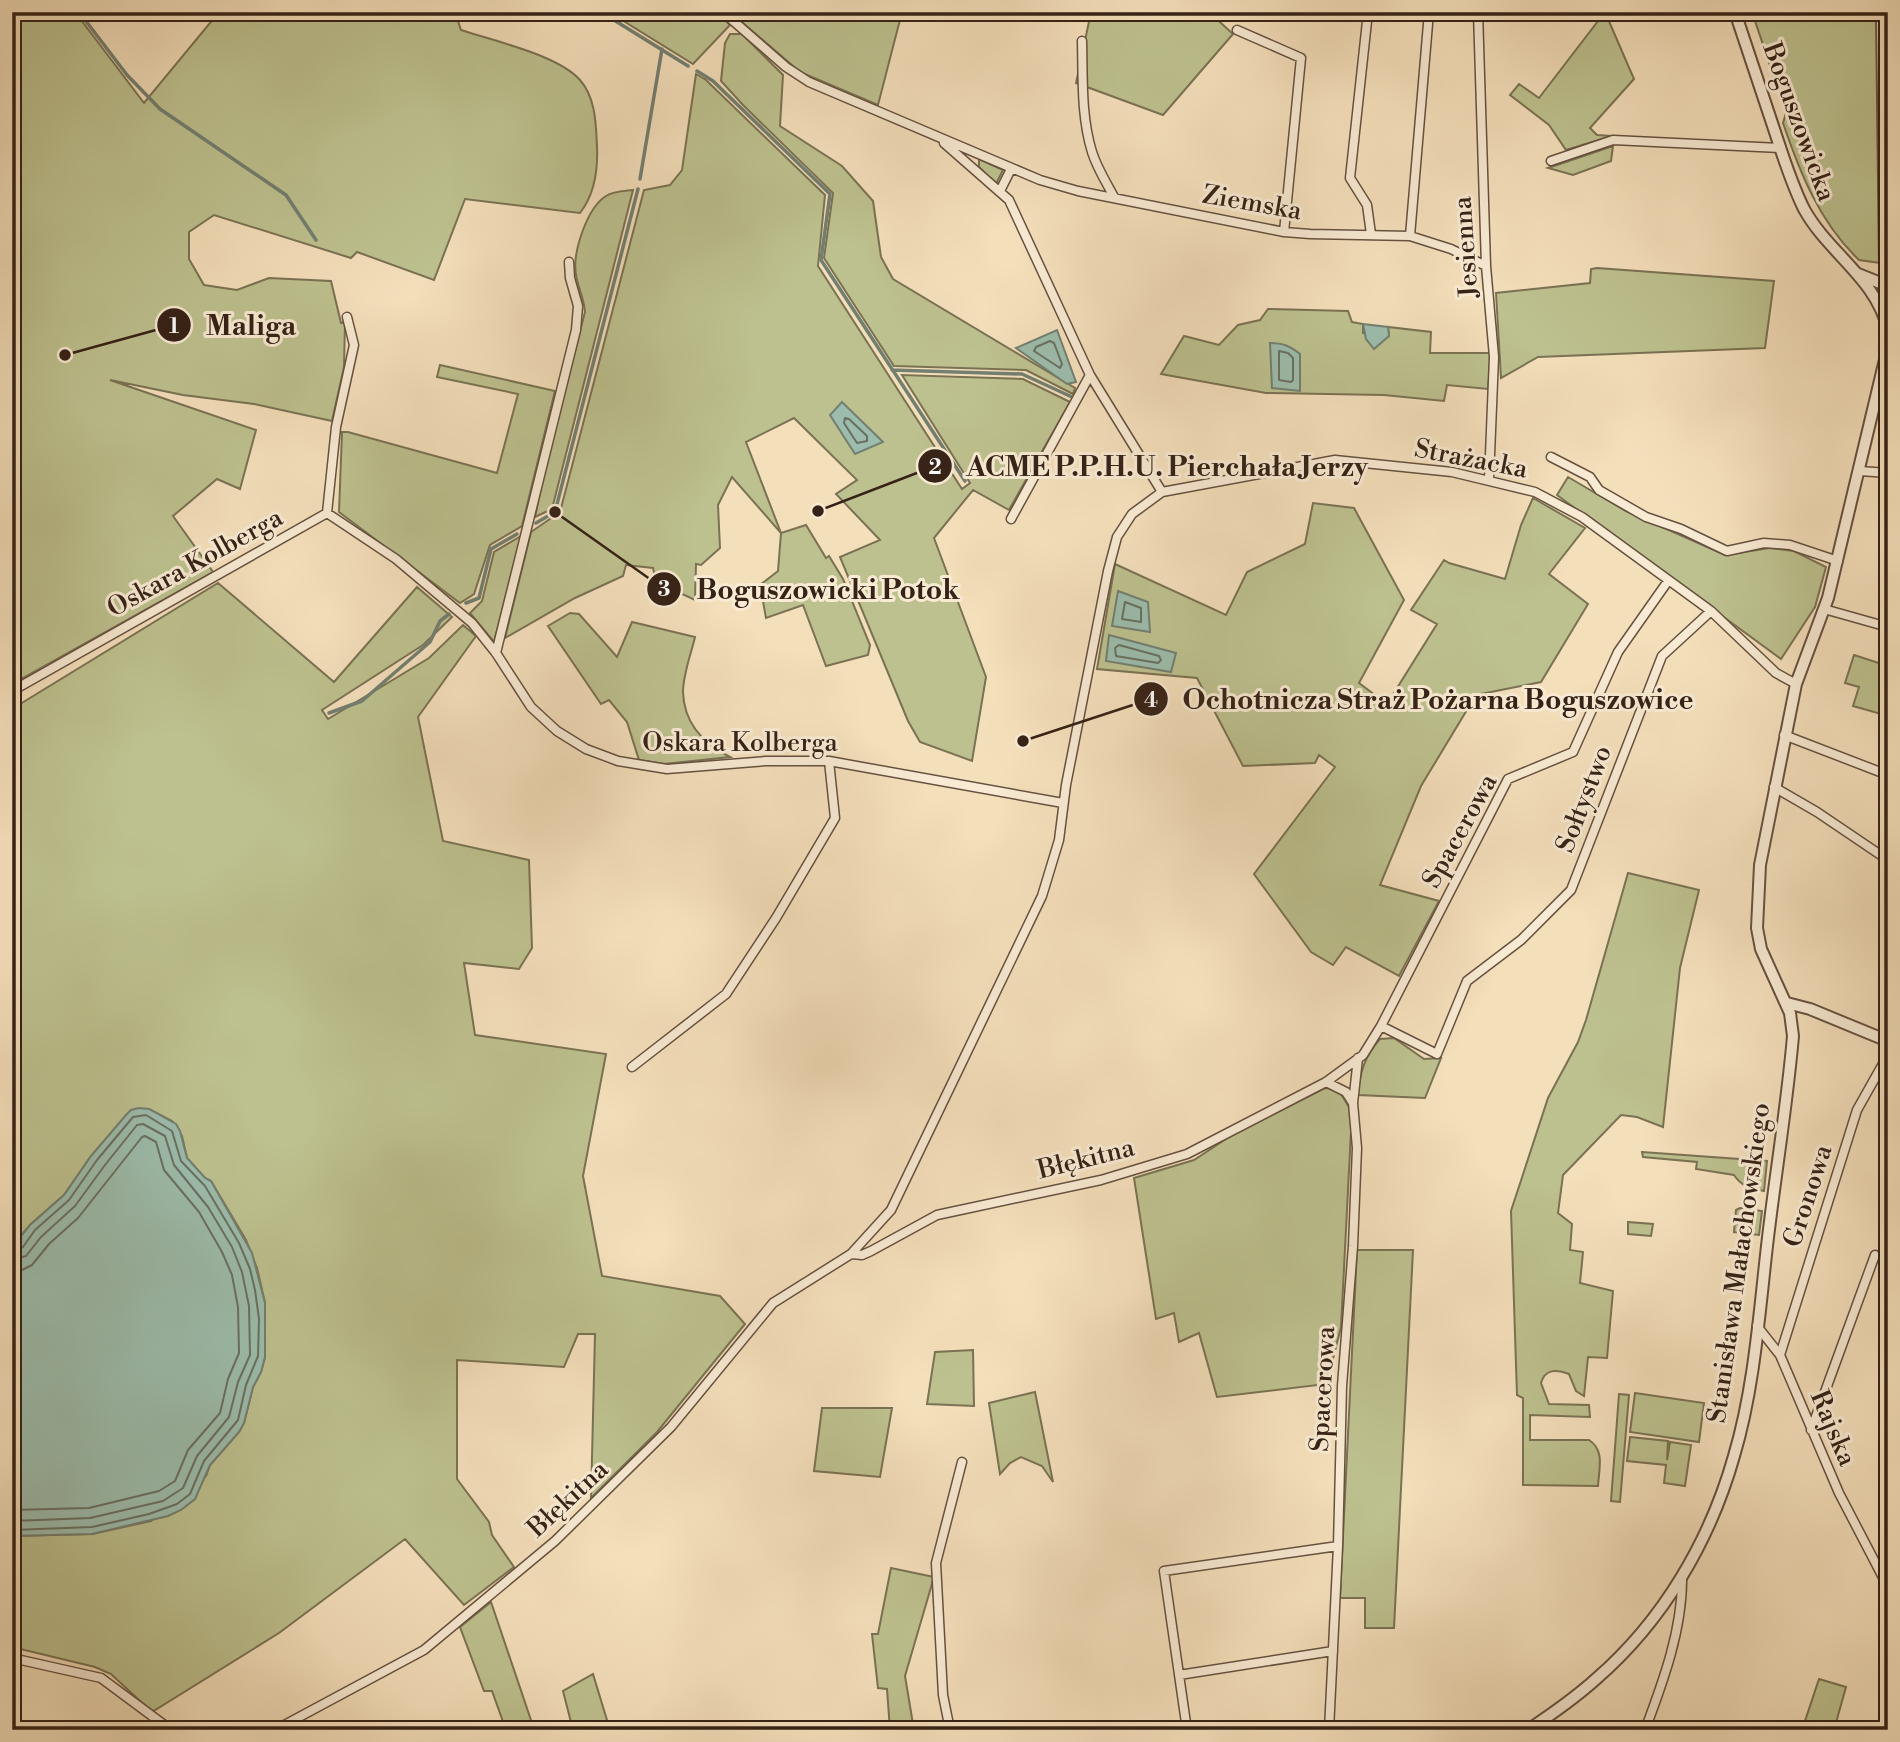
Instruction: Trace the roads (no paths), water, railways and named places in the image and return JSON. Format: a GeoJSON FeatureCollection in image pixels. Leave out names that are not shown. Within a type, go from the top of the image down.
{"type":"FeatureCollection","features":[{"type":"Feature","properties":{"kind":"street","name":"Ziemska"},"geometry":{"type":"LineString","coordinates":[[723,12],[760,46],[800,77],[1011,169],[1063,187],[1284,232],[1410,236],[1451,249],[1486,266]]}},
{"type":"Feature","properties":{"kind":"street"},"geometry":{"type":"LineString","coordinates":[[1368,12],[1350,178],[1367,205],[1371,234]]}},
{"type":"Feature","properties":{"kind":"street"},"geometry":{"type":"LineString","coordinates":[[1410,236],[1429,12]]}},
{"type":"Feature","properties":{"kind":"street","name":"Jesienna"},"geometry":{"type":"LineString","coordinates":[[1478,12],[1486,266],[1494,357],[1489,479]]}},
{"type":"Feature","properties":{"kind":"street","name":"Boguszowicka"},"geometry":{"type":"LineString","coordinates":[[1735,12],[1797,195],[1830,245],[1858,274],[1875,297],[1888,330]]}},
{"type":"Feature","properties":{"kind":"street"},"geometry":{"type":"LineString","coordinates":[[1880,12],[1883,266]]}},
{"type":"Feature","properties":{"kind":"street"},"geometry":{"type":"LineString","coordinates":[[1237,30],[1301,58],[1284,232]]}},
{"type":"Feature","properties":{"kind":"street"},"geometry":{"type":"LineString","coordinates":[[1082,41],[1083,109],[1087,130],[1096,163],[1114,197]]}},
{"type":"Feature","properties":{"kind":"street","name":"Ziemska"},"geometry":{"type":"LineString","coordinates":[[939,138],[1000,191]]}},
{"type":"Feature","properties":{"kind":"street"},"geometry":{"type":"LineString","coordinates":[[1551,161],[1613,140],[1781,148]]}},
{"type":"Feature","properties":{"kind":"street"},"geometry":{"type":"LineString","coordinates":[[1011,169],[1000,191],[1015,211],[1090,375],[1162,492]]}},
{"type":"Feature","properties":{"kind":"street"},"geometry":{"type":"LineString","coordinates":[[496,653],[576,330],[578,306],[570,278],[569,262]]}},
{"type":"Feature","properties":{"kind":"street","name":"Boguszowicka"},"geometry":{"type":"LineString","coordinates":[[1858,274],[1888,286]]}},
{"type":"Feature","properties":{"kind":"street"},"geometry":{"type":"LineString","coordinates":[[1875,297],[1888,301]]}},
{"type":"Feature","properties":{"kind":"street"},"geometry":{"type":"LineString","coordinates":[[327,513],[336,427],[354,345],[347,317]]}},
{"type":"Feature","properties":{"kind":"street","name":"Stanisława Małachowskiego"},"geometry":{"type":"LineString","coordinates":[[1528,1730],[1572,1699],[1618,1658],[1682,1576],[1706,1531],[1734,1455],[1746,1402],[1757,1326],[1792,1046],[1792,1024],[1787,1003],[1761,949],[1757,928],[1760,865],[1796,684],[1824,609],[1838,561],[1888,347]]}},
{"type":"Feature","properties":{"kind":"street"},"geometry":{"type":"LineString","coordinates":[[1011,519],[1090,375]]}},
{"type":"Feature","properties":{"kind":"street"},"geometry":{"type":"LineString","coordinates":[[1551,457],[1590,477],[1598,490],[1646,517],[1681,529],[1727,551],[1764,543],[1790,545],[1838,561]]}},
{"type":"Feature","properties":{"kind":"street","name":"Strażacka"},"geometry":{"type":"LineString","coordinates":[[1063,803],[1108,571],[1117,537],[1132,514],[1162,492],[1335,460],[1452,472],[1535,492],[1582,517],[1711,611],[1776,673],[1796,684]]}},
{"type":"Feature","properties":{"kind":"street"},"geometry":{"type":"LineString","coordinates":[[1860,471],[1888,473]]}},
{"type":"Feature","properties":{"kind":"street","name":"Oskara Kolberga"},"geometry":{"type":"LineString","coordinates":[[12,691],[327,513],[405,567],[472,623],[496,653],[531,706],[557,731],[586,749],[618,761],[667,769],[766,761],[829,761],[1063,803]]}},
{"type":"Feature","properties":{"kind":"street","name":"Spacerowa"},"geometry":{"type":"LineString","coordinates":[[1329,1730],[1342,1386],[1357,1160],[1353,1103],[1358,1058],[1363,1055],[1381,1026],[1508,779],[1573,752],[1618,652],[1668,581]]}},
{"type":"Feature","properties":{"kind":"street"},"geometry":{"type":"LineString","coordinates":[[1824,609],[1888,627]]}},
{"type":"Feature","properties":{"kind":"street","name":"Sołtystwo"},"geometry":{"type":"LineString","coordinates":[[1381,1026],[1437,1054],[1466,981],[1521,940],[1571,890],[1662,656],[1711,611]]}},
{"type":"Feature","properties":{"kind":"street"},"geometry":{"type":"LineString","coordinates":[[1784,735],[1888,775]]}},
{"type":"Feature","properties":{"kind":"street"},"geometry":{"type":"LineString","coordinates":[[632,1067],[726,994],[776,918],[835,818],[829,761]]}},
{"type":"Feature","properties":{"kind":"street"},"geometry":{"type":"LineString","coordinates":[[1774,786],[1888,860]]}},
{"type":"Feature","properties":{"kind":"street","name":"Błękitna"},"geometry":{"type":"LineString","coordinates":[[275,1730],[424,1650],[555,1541],[649,1451],[773,1303],[851,1254],[891,1210],[1042,896],[1059,840],[1063,803]]}},
{"type":"Feature","properties":{"kind":"street"},"geometry":{"type":"LineString","coordinates":[[1787,1003],[1810,1009],[1888,1041]]}},
{"type":"Feature","properties":{"kind":"street","name":"Gronowa"},"geometry":{"type":"LineString","coordinates":[[1780,1355],[1857,1110],[1888,1055]]}},
{"type":"Feature","properties":{"kind":"street","name":"Błękitna"},"geometry":{"type":"LineString","coordinates":[[851,1254],[862,1255],[871,1251],[937,1215],[1101,1180],[1186,1154],[1326,1082],[1358,1058]]}},
{"type":"Feature","properties":{"kind":"street"},"geometry":{"type":"LineString","coordinates":[[1326,1082],[1346,1092],[1353,1103]]}},
{"type":"Feature","properties":{"kind":"street"},"geometry":{"type":"LineString","coordinates":[[1811,1430],[1875,1255]]}},
{"type":"Feature","properties":{"kind":"street","name":"Rajska"},"geometry":{"type":"LineString","coordinates":[[1757,1326],[1780,1355],[1839,1493],[1888,1587]]}},
{"type":"Feature","properties":{"kind":"street"},"geometry":{"type":"LineString","coordinates":[[950,1730],[943,1695],[936,1563],[962,1462]]}},
{"type":"Feature","properties":{"kind":"street"},"geometry":{"type":"LineString","coordinates":[[1187,1730],[1164,1571],[1338,1546]]}},
{"type":"Feature","properties":{"kind":"street"},"geometry":{"type":"LineString","coordinates":[[1644,1730],[1662,1682],[1676,1626],[1682,1601],[1682,1576]]}},
{"type":"Feature","properties":{"kind":"street"},"geometry":{"type":"LineString","coordinates":[[1179,1675],[1333,1651]]}},
{"type":"Feature","properties":{"kind":"street"},"geometry":{"type":"LineString","coordinates":[[12,1658],[101,1678],[171,1730]]}},
{"type":"Feature","properties":{"kind":"water"},"geometry":{"type":"Polygon","coordinates":[[[1363,324],[1388,327],[1389,336],[1374,349],[1366,339],[1363,324]]]}},
{"type":"Feature","properties":{"kind":"water"},"geometry":{"type":"Polygon","coordinates":[[[1057,330],[1076,382],[1067,384],[1016,348],[1057,330]]]}},
{"type":"Feature","properties":{"kind":"water"},"geometry":{"type":"Polygon","coordinates":[[[1270,343],[1286,346],[1300,354],[1300,391],[1272,388],[1270,343]]]}},
{"type":"Feature","properties":{"kind":"water"},"geometry":{"type":"Polygon","coordinates":[[[842,402],[883,442],[855,454],[830,415],[842,402]]]}},
{"type":"Feature","properties":{"kind":"water"},"geometry":{"type":"Polygon","coordinates":[[[1118,591],[1148,602],[1150,632],[1112,626],[1118,591]]]}},
{"type":"Feature","properties":{"kind":"water"},"geometry":{"type":"Polygon","coordinates":[[[1109,635],[1176,653],[1171,672],[1106,661],[1109,635]]]}},
{"type":"Feature","properties":{"kind":"water"},"geometry":{"type":"Polygon","coordinates":[[[139,1108],[149,1109],[176,1124],[187,1158],[211,1181],[252,1253],[265,1303],[265,1357],[261,1372],[253,1387],[244,1423],[239,1432],[210,1465],[195,1499],[181,1510],[168,1516],[92,1534],[12,1536],[12,1247],[30,1225],[64,1195],[91,1156],[126,1115],[139,1108]]]}},
{"type":"Feature","properties":{"kind":"waterway"},"geometry":{"type":"LineString","coordinates":[[79,12],[127,75],[160,109],[286,195],[316,240]]}},
{"type":"Feature","properties":{"kind":"waterway"},"geometry":{"type":"LineString","coordinates":[[601,12],[688,66]]}},
{"type":"Feature","properties":{"kind":"waterway"},"geometry":{"type":"LineString","coordinates":[[640,179],[662,49]]}},
{"type":"Feature","properties":{"kind":"waterway"},"geometry":{"type":"LineString","coordinates":[[697,71],[713,81],[830,194],[821,260],[965,481]]}},
{"type":"Feature","properties":{"kind":"waterway"},"geometry":{"type":"LineString","coordinates":[[536,523],[555,512],[638,189]]}},
{"type":"Feature","properties":{"kind":"waterway"},"geometry":{"type":"LineString","coordinates":[[892,370],[1022,374],[1072,397]]}},
{"type":"Feature","properties":{"kind":"waterway"},"geometry":{"type":"LineString","coordinates":[[466,603],[479,598],[491,549],[517,534]]}},
{"type":"Feature","properties":{"kind":"waterway"},"geometry":{"type":"LineString","coordinates":[[329,713],[362,701],[430,642],[440,621],[449,614]]}},
{"type":"Feature","properties":{"kind":"place","name":"Maliga"},"geometry":{"type":"Point","coordinates":[65,355]}},
{"type":"Feature","properties":{"kind":"place","name":"ACME P.P.H.U. Pierchała Jerzy"},"geometry":{"type":"Point","coordinates":[818,511]}},
{"type":"Feature","properties":{"kind":"place","name":"Boguszowicki Potok"},"geometry":{"type":"Point","coordinates":[555,512]}},
{"type":"Feature","properties":{"kind":"place","name":"Ochotnicza Straż Pożarna Boguszowice"},"geometry":{"type":"Point","coordinates":[1023,741]}}]}
